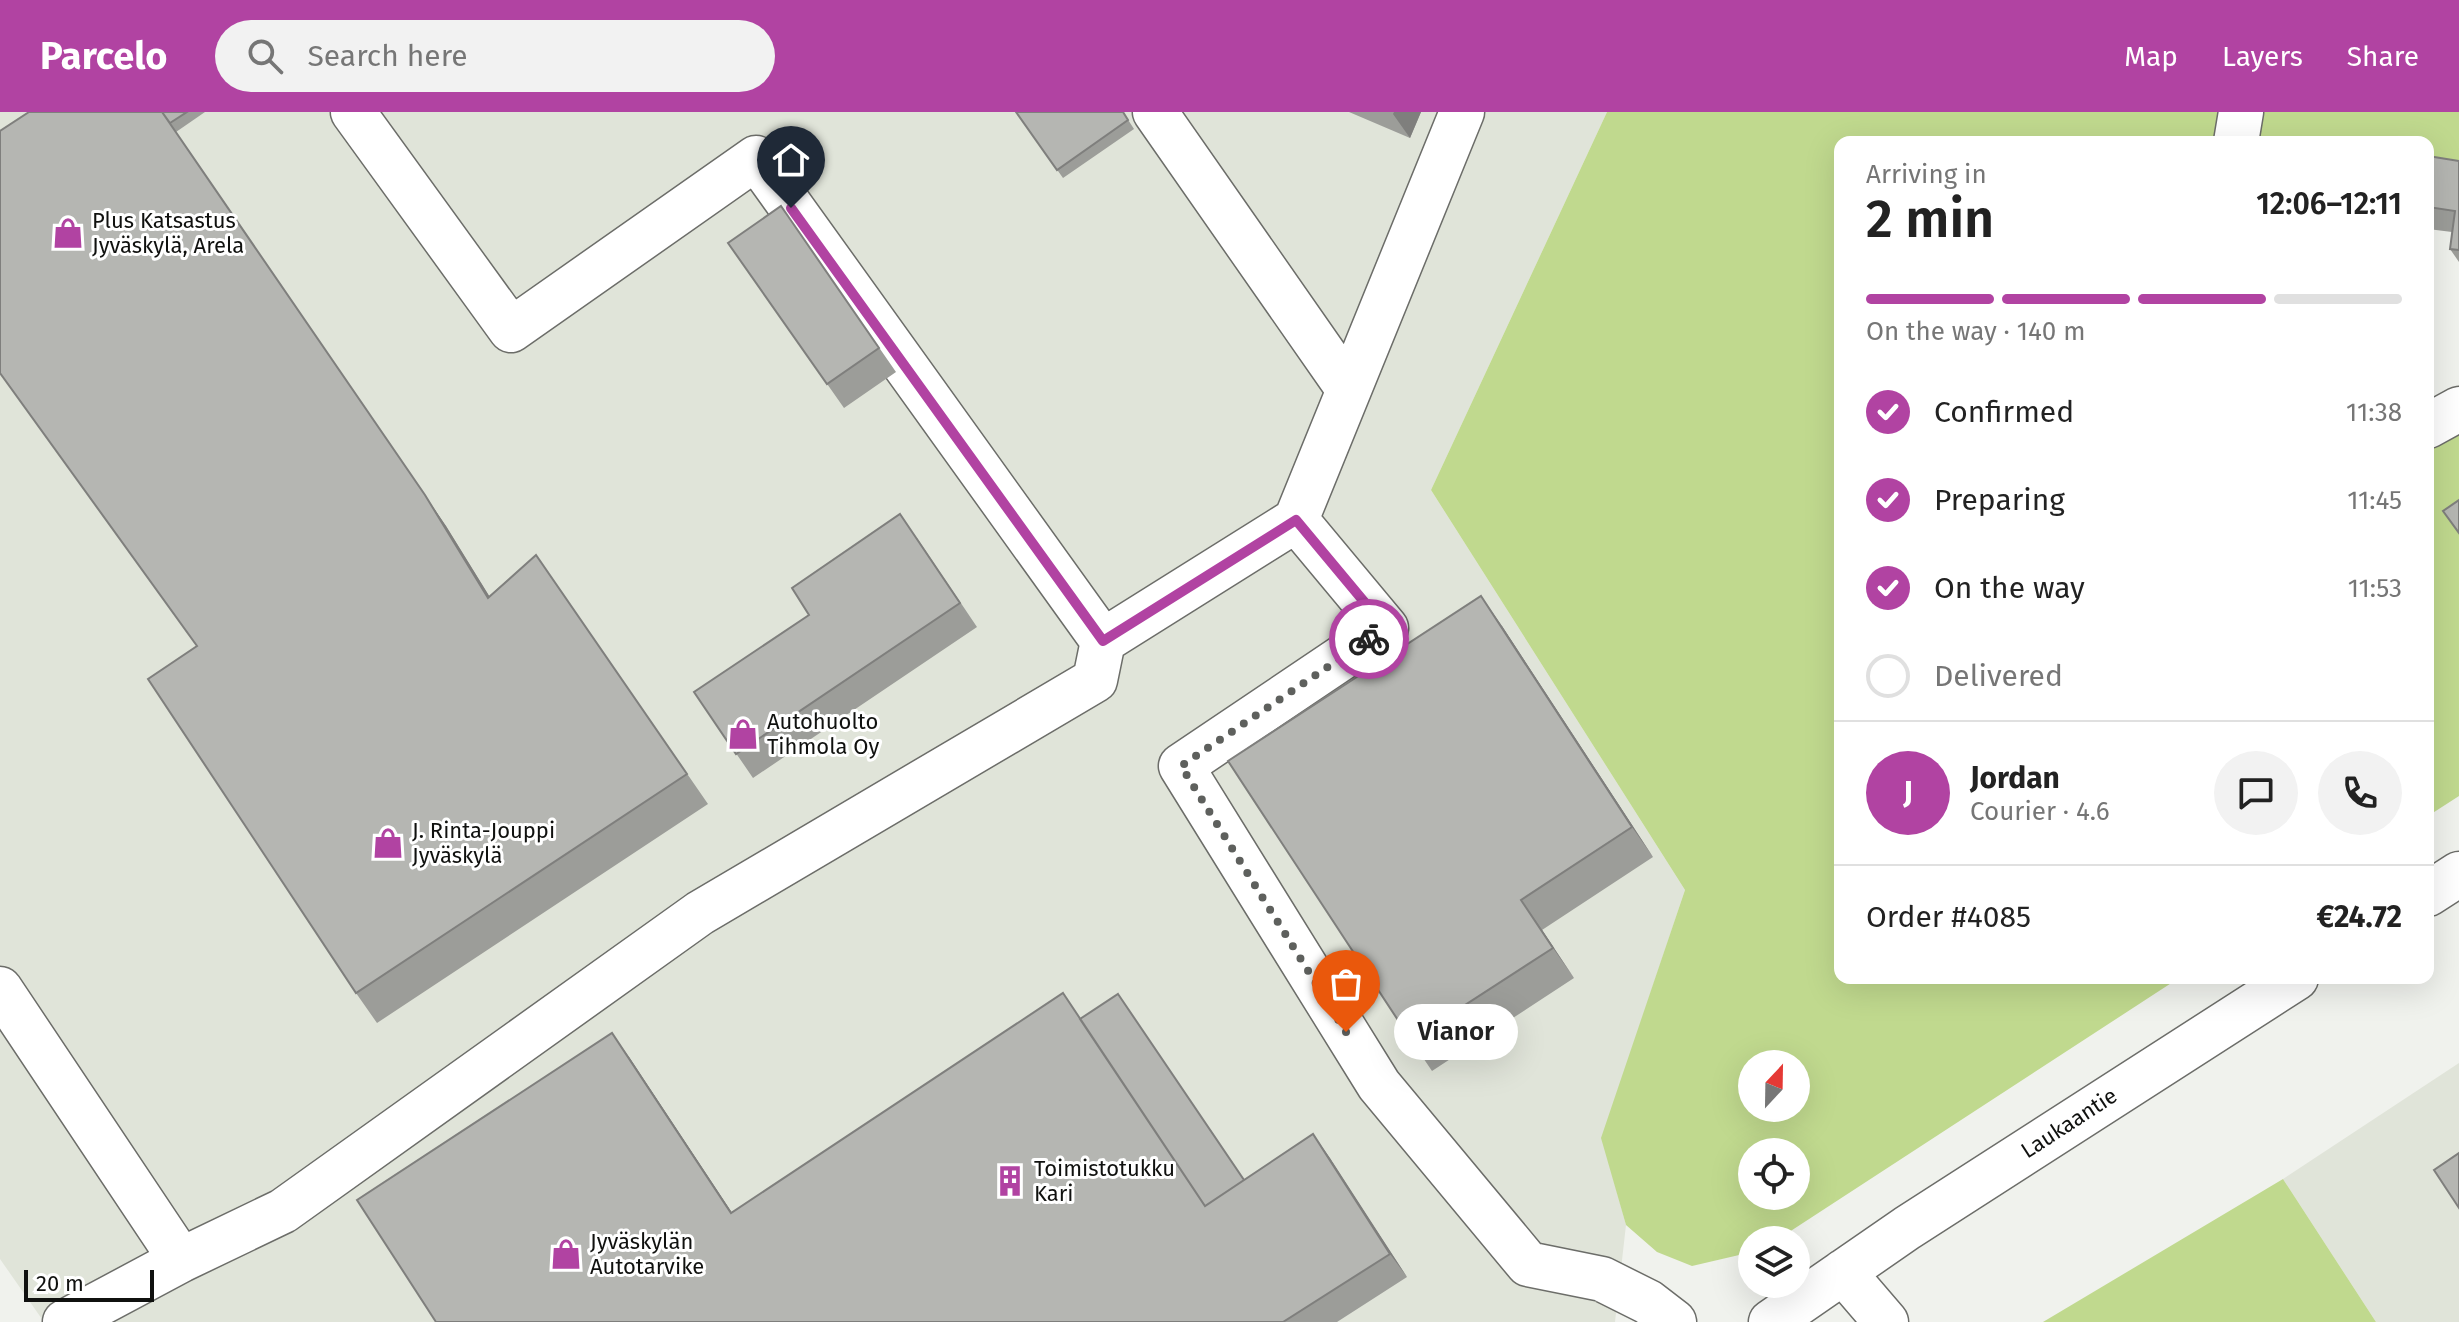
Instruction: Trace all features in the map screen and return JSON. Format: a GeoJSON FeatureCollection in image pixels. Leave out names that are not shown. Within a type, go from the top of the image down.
{"type":"FeatureCollection","features":[{"type":"Feature","properties":{"kind":"main road"},"geometry":{"type":"LineString","coordinates":[[353,112],[511,330],[756,158],[1103,641]]}},
{"type":"Feature","properties":{"kind":"main road"},"geometry":{"type":"LineString","coordinates":[[1155,112],[1349,390]]}},
{"type":"Feature","properties":{"kind":"main road"},"geometry":{"type":"LineString","coordinates":[[65,1322],[181,1260],[283,1211],[700,913],[1095,680],[1103,641],[1296,520],[1462,112]]}},
{"type":"Feature","properties":{"kind":"main road"},"geometry":{"type":"LineString","coordinates":[[2237,136],[2241,112]]}},
{"type":"Feature","properties":{"kind":"main road"},"geometry":{"type":"LineString","coordinates":[[2434,423],[2459,409]]}},
{"type":"Feature","properties":{"kind":"main road"},"geometry":{"type":"LineString","coordinates":[[1296,520],[1386,628],[1181,766],[1379,1085],[1528,1264],[1602,1279],[1648,1302],[1674,1322]]}},
{"type":"Feature","properties":{"kind":"main road"},"geometry":{"type":"LineString","coordinates":[[2434,890],[2459,874]]}},
{"type":"Feature","properties":{"kind":"main road","name":"Laukaantie"},"geometry":{"type":"LineString","coordinates":[[1771,1322],[1907,1228],[2287,984]]}},
{"type":"Feature","properties":{"kind":"main road"},"geometry":{"type":"LineString","coordinates":[[0,989],[181,1260]]}},
{"type":"Feature","properties":{"kind":"main road"},"geometry":{"type":"LineString","coordinates":[[1843,1272],[1886,1322]]}},
{"type":"Feature","properties":{"kind":"shaded area"},"geometry":{"type":"Polygon","coordinates":[[[0,112],[1607,112],[1431,490],[1685,890],[1602,1138],[1626,1225],[1615,1322],[44,1322],[0,1259],[0,112]]]}},
{"type":"Feature","properties":{"kind":"shaded area"},"geometry":{"type":"Polygon","coordinates":[[[2459,1063],[2459,1322],[2376,1322],[2283,1179],[2459,1063]]]}},
{"type":"Feature","properties":{"kind":"green space"},"geometry":{"type":"Polygon","coordinates":[[[1607,112],[2221,112],[2218,136],[1834,136],[1834,984],[2170,984],[1798,1226],[1738,1226],[1738,1255],[1692,1266],[1657,1252],[1626,1225],[1601,1138],[1685,890],[1431,490],[1607,112]]]}},
{"type":"Feature","properties":{"kind":"green space"},"geometry":{"type":"Polygon","coordinates":[[[2259,112],[2459,112],[2459,182],[2434,179],[2434,136],[2255,136],[2259,112]]]}},
{"type":"Feature","properties":{"kind":"green space"},"geometry":{"type":"Polygon","coordinates":[[[2459,429],[2459,796],[2434,812],[2434,440],[2459,429]]]}},
{"type":"Feature","properties":{"kind":"green space"},"geometry":{"type":"Polygon","coordinates":[[[2283,1179],[2376,1322],[2043,1322],[2283,1179]]]}},
{"type":"Feature","properties":{"kind":"building"},"geometry":{"type":"Polygon","coordinates":[[[29,112],[162,112],[425,495],[488,598],[536,555],[687,774],[356,993],[148,679],[197,646],[0,373],[0,131],[29,112]]]}},
{"type":"Feature","properties":{"kind":"building"},"geometry":{"type":"Polygon","coordinates":[[[162,112],[187,112],[170,123],[162,112]]]}},
{"type":"Feature","properties":{"kind":"building"},"geometry":{"type":"Polygon","coordinates":[[[1016,112],[1123,112],[1128,120],[1057,170],[1016,112]]]}},
{"type":"Feature","properties":{"kind":"building"},"geometry":{"type":"Polygon","coordinates":[[[2434,157],[2459,161],[2459,250],[2450,249],[2455,211],[2434,208],[2434,157]]]}},
{"type":"Feature","properties":{"kind":"building"},"geometry":{"type":"Polygon","coordinates":[[[781,206],[879,348],[827,384],[728,243],[781,206]]]}},
{"type":"Feature","properties":{"kind":"building"},"geometry":{"type":"Polygon","coordinates":[[[2459,500],[2459,533],[2443,511],[2459,500]]]}},
{"type":"Feature","properties":{"kind":"building"},"geometry":{"type":"Polygon","coordinates":[[[900,514],[960,603],[736,754],[694,692],[809,615],[792,588],[900,514]]]}},
{"type":"Feature","properties":{"kind":"building"},"geometry":{"type":"Polygon","coordinates":[[[1481,596],[1632,827],[1521,900],[1553,948],[1411,1040],[1228,761],[1481,596]]]}},
{"type":"Feature","properties":{"kind":"building"},"geometry":{"type":"Polygon","coordinates":[[[1063,993],[1205,1206],[1313,1134],[1390,1254],[1283,1322],[436,1322],[357,1200],[612,1033],[731,1213],[1063,993]]]}},
{"type":"Feature","properties":{"kind":"building"},"geometry":{"type":"Polygon","coordinates":[[[1118,994],[1244,1180],[1205,1206],[1080,1019],[1118,994]]]}},
{"type":"Feature","properties":{"kind":"building"},"geometry":{"type":"Polygon","coordinates":[[[2459,1153],[2459,1208],[2434,1170],[2459,1153]]]}},
{"type":"Feature","properties":{"kind":"way so far"},"geometry":{"type":"LineString","coordinates":[[1346,1032],[1181,766],[1369,639]]}},
{"type":"Feature","properties":{"kind":"place","name":"Plus Katsastus Jyväskylä, Arela"},"geometry":{"type":"Point","coordinates":[68,233]}},
{"type":"Feature","properties":{"kind":"place","name":"Autohuolto Tihmola Oy"},"geometry":{"type":"Point","coordinates":[743,734]}},
{"type":"Feature","properties":{"kind":"place","name":"J. Rinta-Jouppi Jyväskylä"},"geometry":{"type":"Point","coordinates":[388,843]}},
{"type":"Feature","properties":{"kind":"place","name":"Vianor"},"geometry":{"type":"Point","coordinates":[1346,1032]}},
{"type":"Feature","properties":{"kind":"place","name":"Toimistotukku Kari"},"geometry":{"type":"Point","coordinates":[1010,1181]}},
{"type":"Feature","properties":{"kind":"place","name":"Jyväskylän Autotarvike"},"geometry":{"type":"Point","coordinates":[566,1254]}},
{"type":"Feature","properties":{"kind":"route"},"geometry":{"type":"LineString","coordinates":[[791,208],[1103,641],[1296,520],[1386,628],[1369,639]]}}]}
